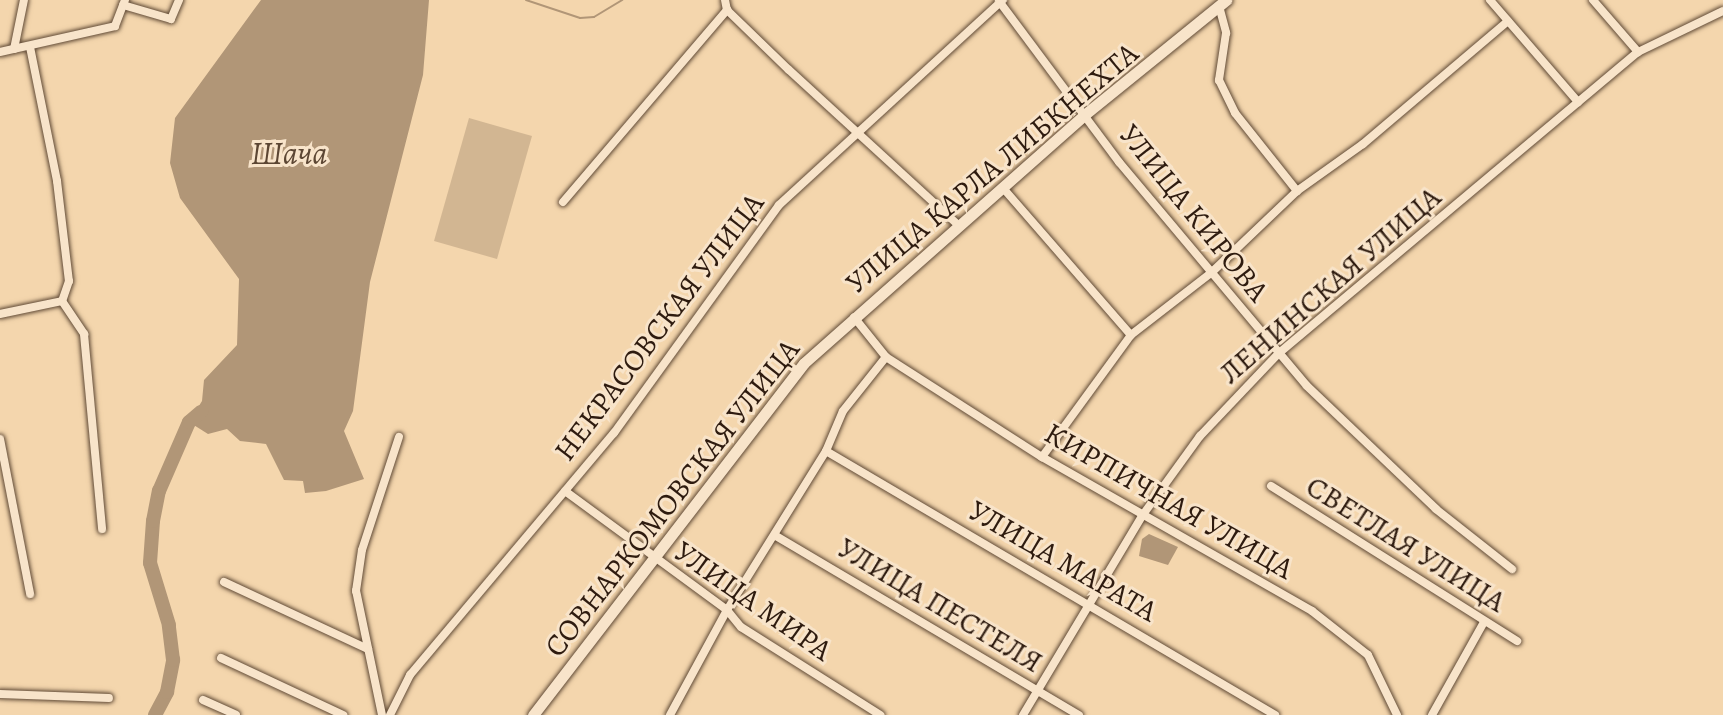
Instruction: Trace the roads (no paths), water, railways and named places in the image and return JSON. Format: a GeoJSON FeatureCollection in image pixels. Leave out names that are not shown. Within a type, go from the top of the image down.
{"type":"FeatureCollection","features":[{"type":"Feature","properties":{"kind":"street"},"geometry":{"type":"LineString","coordinates":[[14,49],[24,0]]}},
{"type":"Feature","properties":{"kind":"street"},"geometry":{"type":"LineString","coordinates":[[0,52],[115,26],[124,2],[171,19],[179,0]]}},
{"type":"Feature","properties":{"kind":"street"},"geometry":{"type":"LineString","coordinates":[[1490,0],[1578,102]]}},
{"type":"Feature","properties":{"kind":"street"},"geometry":{"type":"LineString","coordinates":[[1593,0],[1638,52]]}},
{"type":"Feature","properties":{"kind":"street","name":"УЛИЦА КИРОВА"},"geometry":{"type":"LineString","coordinates":[[1001,1],[1084,115],[1279,353],[1436,509],[1512,569]]}},
{"type":"Feature","properties":{"kind":"street","name":"НЕКРАСОВСКАЯ УЛИЦА"},"geometry":{"type":"LineString","coordinates":[[390,715],[410,675],[565,491],[694,329],[779,205],[1001,1]]}},
{"type":"Feature","properties":{"kind":"street"},"geometry":{"type":"LineString","coordinates":[[1222,3],[1226,33],[1219,80],[1235,113],[1297,191]]}},
{"type":"Feature","properties":{"kind":"street","name":"УЛИЦА КАРЛА ЛИБКНЕХТА"},"geometry":{"type":"LineString","coordinates":[[886,357],[854,317],[1084,115],[1222,3]]}},
{"type":"Feature","properties":{"kind":"street"},"geometry":{"type":"LineString","coordinates":[[563,202],[726,5],[958,225]]}},
{"type":"Feature","properties":{"kind":"street","name":"ЛЕНИНСКАЯ УЛИЦА"},"geometry":{"type":"LineString","coordinates":[[1023,715],[1142,516],[1200,436],[1279,353],[1638,52],[1723,11]]}},
{"type":"Feature","properties":{"kind":"street"},"geometry":{"type":"LineString","coordinates":[[1042,457],[1131,335],[1211,273],[1297,191],[1363,144],[1508,21]]}},
{"type":"Feature","properties":{"kind":"street"},"geometry":{"type":"LineString","coordinates":[[30,47],[57,181],[69,281],[62,301]]}},
{"type":"Feature","properties":{"kind":"street"},"geometry":{"type":"LineString","coordinates":[[1003,188],[1131,335]]}},
{"type":"Feature","properties":{"kind":"street"},"geometry":{"type":"LineString","coordinates":[[0,314],[62,301]]}},
{"type":"Feature","properties":{"kind":"street"},"geometry":{"type":"LineString","coordinates":[[62,301],[84,334],[102,529]]}},
{"type":"Feature","properties":{"kind":"street","name":"СОВНАРКОМОВСКАЯ УЛИЦА"},"geometry":{"type":"LineString","coordinates":[[533,715],[804,363],[854,317]]}},
{"type":"Feature","properties":{"kind":"street"},"geometry":{"type":"LineString","coordinates":[[670,715],[727,610],[776,536],[826,451],[843,411],[886,357]]}},
{"type":"Feature","properties":{"kind":"street","name":"КИРПИЧНАЯ УЛИЦА"},"geometry":{"type":"LineString","coordinates":[[886,357],[1042,457],[1312,611],[1368,655],[1397,715]]}},
{"type":"Feature","properties":{"kind":"street"},"geometry":{"type":"LineString","coordinates":[[382,715],[356,591],[362,550],[399,437]]}},
{"type":"Feature","properties":{"kind":"street"},"geometry":{"type":"LineString","coordinates":[[0,439],[30,594]]}},
{"type":"Feature","properties":{"kind":"street","name":"УЛИЦА МАРАТА"},"geometry":{"type":"LineString","coordinates":[[826,451],[1088,602],[1275,715]]}},
{"type":"Feature","properties":{"kind":"street","name":"СВЕТЛАЯ УЛИЦА"},"geometry":{"type":"LineString","coordinates":[[1271,486],[1517,641]]}},
{"type":"Feature","properties":{"kind":"street","name":"УЛИЦА МИРА"},"geometry":{"type":"LineString","coordinates":[[565,491],[651,559],[727,610],[741,627],[880,715]]}},
{"type":"Feature","properties":{"kind":"street","name":"УЛИЦА ПЕСТЕЛЯ"},"geometry":{"type":"LineString","coordinates":[[776,536],[1079,715]]}},
{"type":"Feature","properties":{"kind":"street"},"geometry":{"type":"LineString","coordinates":[[224,582],[368,649]]}},
{"type":"Feature","properties":{"kind":"street"},"geometry":{"type":"LineString","coordinates":[[1432,715],[1484,622]]}},
{"type":"Feature","properties":{"kind":"street"},"geometry":{"type":"LineString","coordinates":[[221,658],[343,715]]}},
{"type":"Feature","properties":{"kind":"street"},"geometry":{"type":"LineString","coordinates":[[0,694],[109,698]]}},
{"type":"Feature","properties":{"kind":"street"},"geometry":{"type":"LineString","coordinates":[[203,700],[236,715]]}},
{"type":"Feature","properties":{"kind":"water","name":"Шача"},"geometry":{"type":"Polygon","coordinates":[[[261,0],[429,0],[423,75],[370,282],[353,411],[344,431],[364,479],[326,491],[305,493],[303,481],[284,480],[266,444],[240,441],[227,429],[208,434],[189,422],[202,401],[204,380],[237,345],[239,279],[180,198],[170,163],[175,118],[261,0]]]}},
{"type":"Feature","properties":{"kind":"water"},"geometry":{"type":"Polygon","coordinates":[[[1149,534],[1178,547],[1168,565],[1139,556],[1142,539],[1149,534]]]}},
{"type":"Feature","properties":{"kind":"waterway"},"geometry":{"type":"LineString","coordinates":[[526,0],[580,18],[594,17],[622,0]]}},
{"type":"Feature","properties":{"kind":"waterway","name":"Шача"},"geometry":{"type":"LineString","coordinates":[[155,715],[167,692],[173,660],[169,625],[150,563],[153,521],[159,491],[189,422],[201,412]]}}]}
